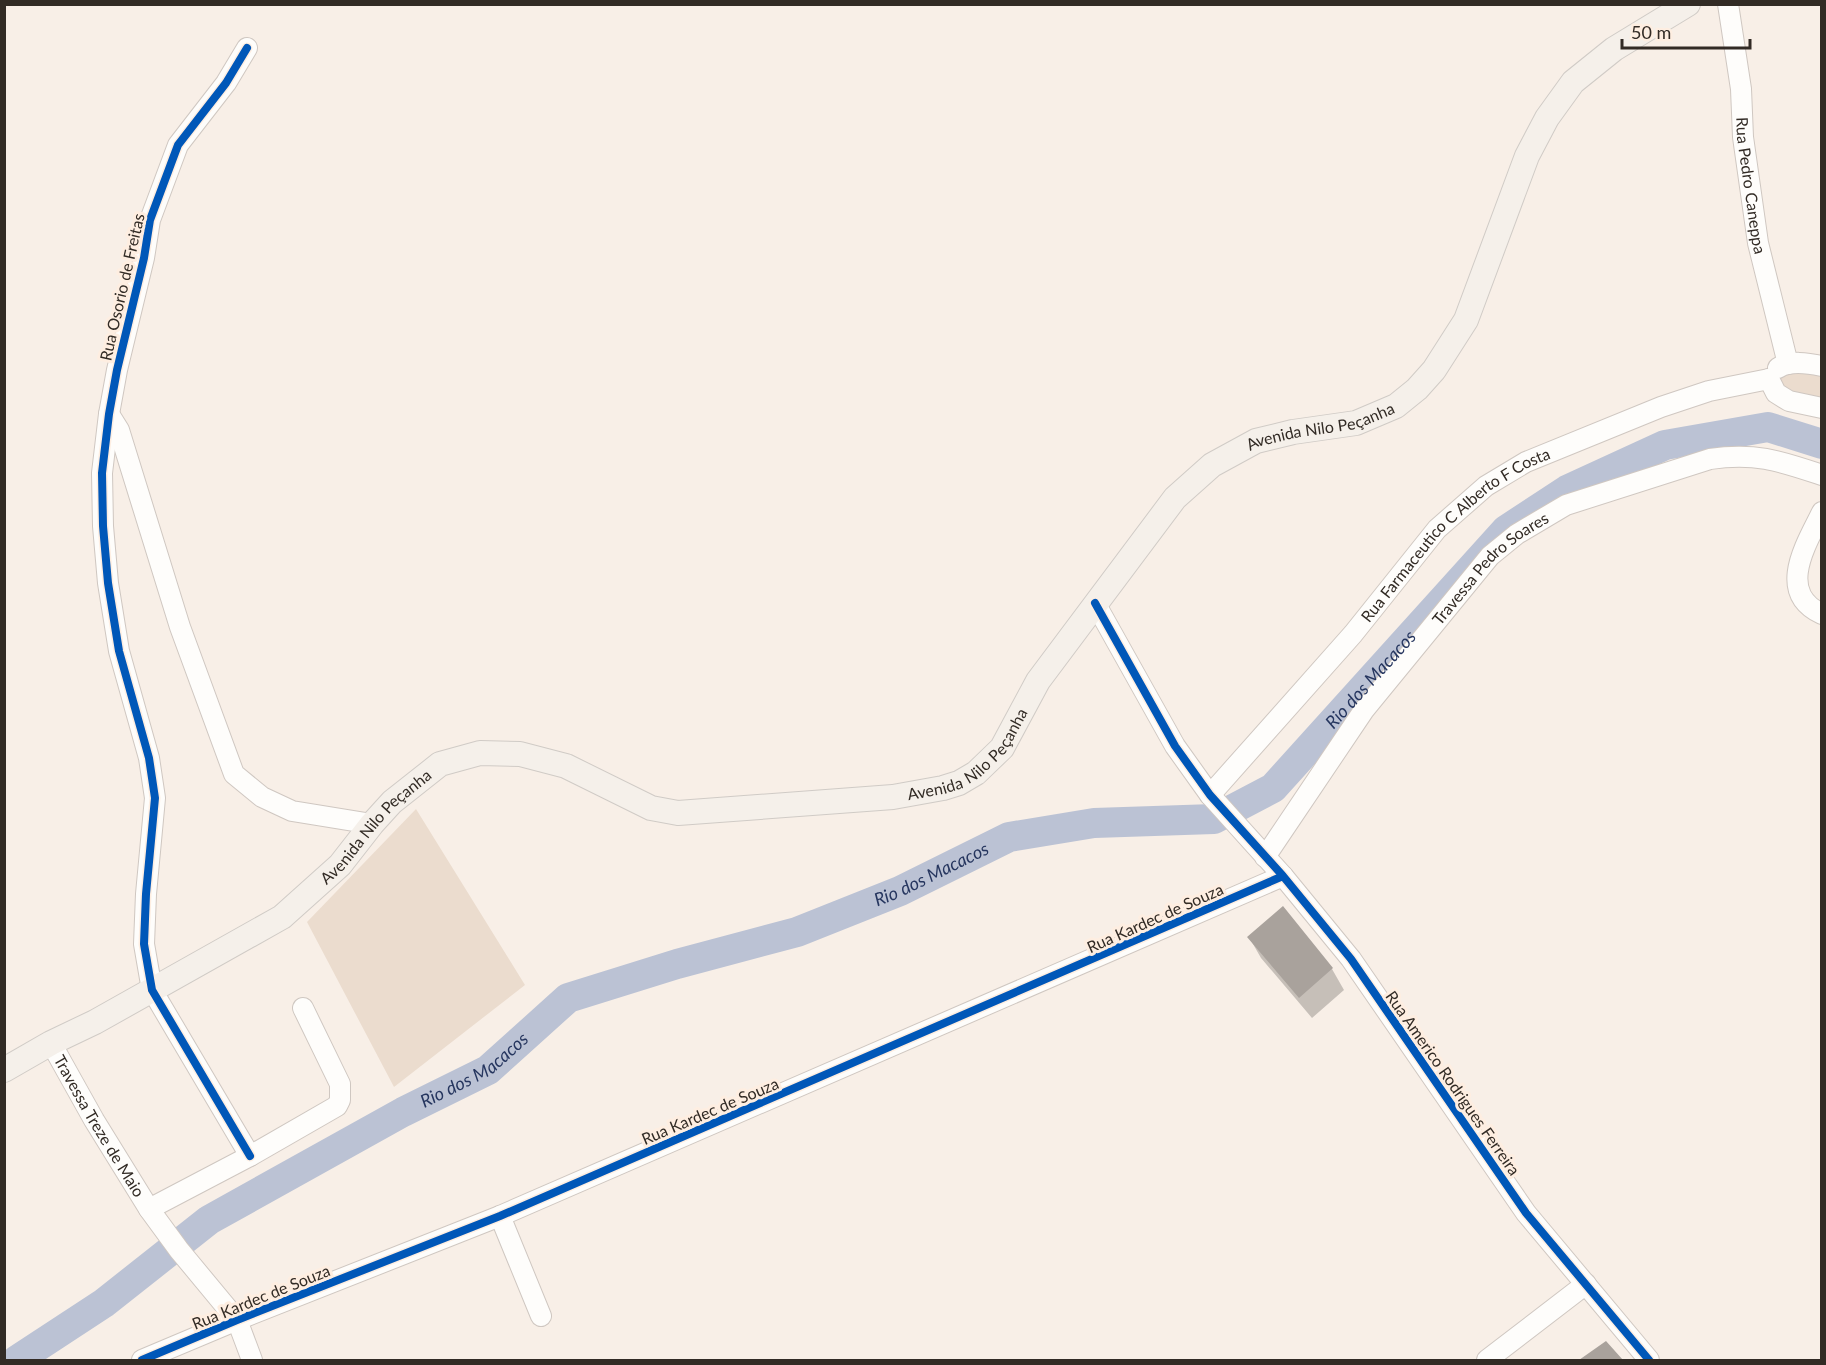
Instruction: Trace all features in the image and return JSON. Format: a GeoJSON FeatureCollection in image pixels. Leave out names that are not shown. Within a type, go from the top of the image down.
{"type":"FeatureCollection","features":[{"type":"Feature","properties":{"kind":"main road","name":"Avenida Nilo Peçanha"},"geometry":{"type":"LineString","coordinates":[[4,1071],[282,917],[340,865],[392,802],[440,764],[480,753],[520,754],[566,766],[651,808],[678,813],[893,797],[943,788],[959,783],[976,773],[1002,748],[1038,681],[1175,498],[1212,465],[1256,441],[1293,432],[1356,423],[1396,406],[1417,389],[1434,370],[1466,320],[1527,156],[1547,118],[1573,82],[1614,49],[1688,4]]}},
{"type":"Feature","properties":{"kind":"street","name":"Rua Pedro Caneppa"},"geometry":{"type":"LineString","coordinates":[[1728,4],[1741,89],[1743,137],[1756,232],[1788,364]]}},
{"type":"Feature","properties":{"kind":"street","name":"Rua Osorio de Freitas"},"geometry":{"type":"LineString","coordinates":[[152,990],[144,944],[155,798],[149,758],[119,651],[108,583],[103,526],[102,473],[117,370],[144,258],[150,220],[178,145],[226,83],[248,48]]}},
{"type":"Feature","properties":{"kind":"street"},"geometry":{"type":"LineString","coordinates":[[1821,366],[1809,363],[1782,365],[1773,371],[1769,379],[1776,393],[1789,401],[1821,408]]}},
{"type":"Feature","properties":{"kind":"street","name":"Rua Farmaceutico C Alberto F Costa"},"geometry":{"type":"LineString","coordinates":[[1213,798],[1353,634],[1437,529],[1486,486],[1526,462],[1661,407],[1709,391],[1769,379]]}},
{"type":"Feature","properties":{"kind":"street"},"geometry":{"type":"LineString","coordinates":[[109,414],[119,430],[180,627],[234,774],[262,797],[292,811],[372,824]]}},
{"type":"Feature","properties":{"kind":"street","name":"Travessa Pedro Soares"},"geometry":{"type":"LineString","coordinates":[[1265,857],[1364,710],[1490,556],[1517,534],[1566,505],[1710,459],[1753,456],[1785,463],[1821,475]]}},
{"type":"Feature","properties":{"kind":"street"},"geometry":{"type":"LineString","coordinates":[[1821,512],[1799,561],[1797,572],[1801,594],[1807,603],[1821,614]]}},
{"type":"Feature","properties":{"kind":"street","name":"Rua Americo Rodrigues Ferreira"},"geometry":{"type":"LineString","coordinates":[[1095,603],[1175,746],[1213,798],[1283,876],[1351,959],[1526,1213],[1649,1360]]}},
{"type":"Feature","properties":{"kind":"street","name":"Rua Kardec de Souza"},"geometry":{"type":"LineString","coordinates":[[142,1360],[500,1216],[1283,876]]}},
{"type":"Feature","properties":{"kind":"street"},"geometry":{"type":"LineString","coordinates":[[152,990],[250,1156]]}},
{"type":"Feature","properties":{"kind":"street"},"geometry":{"type":"LineString","coordinates":[[149,1209],[338,1106],[340,1084],[303,1008]]}},
{"type":"Feature","properties":{"kind":"street","name":"Travessa Treze de Maio"},"geometry":{"type":"LineString","coordinates":[[51,1043],[94,1120],[149,1209],[179,1250],[237,1320],[252,1360]]}},
{"type":"Feature","properties":{"kind":"street"},"geometry":{"type":"LineString","coordinates":[[500,1216],[541,1316]]}},
{"type":"Feature","properties":{"kind":"street"},"geometry":{"type":"LineString","coordinates":[[1487,1360],[1586,1284]]}},
{"type":"Feature","properties":{"kind":"shaded area"},"geometry":{"type":"Polygon","coordinates":[[[1776,369],[1821,369],[1821,407],[1781,389],[1776,369]]]}},
{"type":"Feature","properties":{"kind":"shaded area"},"geometry":{"type":"Polygon","coordinates":[[[416,809],[525,985],[394,1087],[307,922],[416,809]]]}},
{"type":"Feature","properties":{"kind":"building"},"geometry":{"type":"Polygon","coordinates":[[[1283,906],[1333,968],[1299,998],[1247,937],[1283,906]]]}},
{"type":"Feature","properties":{"kind":"building"},"geometry":{"type":"Polygon","coordinates":[[[1606,1341],[1623,1360],[1579,1360],[1606,1341]]]}},
{"type":"Feature","properties":{"kind":"waterway","name":"Rio dos Macacos"},"geometry":{"type":"LineString","coordinates":[[17,1360],[104,1303],[209,1220],[403,1112],[488,1070],[568,998],[677,964],[797,932],[900,891],[1009,837],[1094,823],[1214,819],[1273,788],[1506,530],[1567,490],[1665,445],[1768,427],[1822,444]]}},
{"type":"Feature","properties":{"kind":"cycle path"},"geometry":{"type":"LineString","coordinates":[[247,48],[226,83],[178,145],[150,220],[144,258],[117,370],[102,473],[103,526],[108,583],[119,651],[149,758],[155,798],[144,944],[152,990],[250,1156]]}},
{"type":"Feature","properties":{"kind":"cycle path"},"geometry":{"type":"LineString","coordinates":[[1095,603],[1175,746],[1210,795],[1283,876],[1351,959],[1526,1213],[1649,1360]]}},
{"type":"Feature","properties":{"kind":"cycle path"},"geometry":{"type":"LineString","coordinates":[[142,1360],[500,1216],[1283,876]]}}]}
